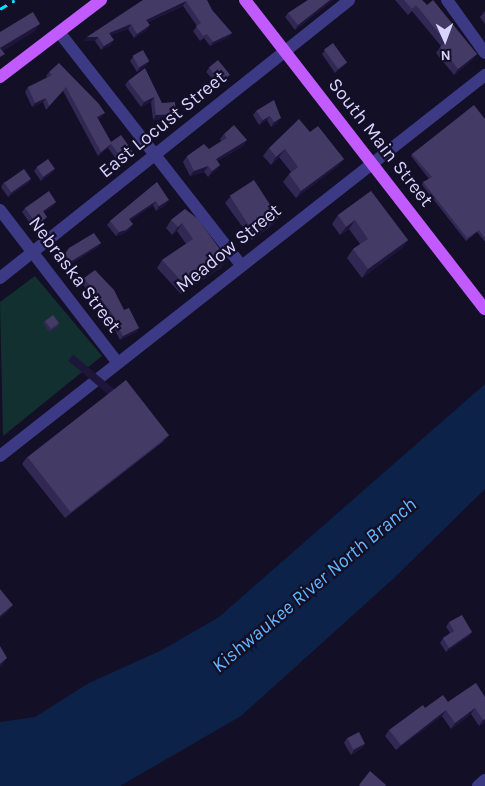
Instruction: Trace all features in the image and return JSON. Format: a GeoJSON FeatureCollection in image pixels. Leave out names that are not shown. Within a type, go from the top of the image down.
{"type":"FeatureCollection","features":[{"type":"Feature","properties":{"kind":"main road"},"geometry":{"type":"LineString","coordinates":[[0,78],[101,0]]}},
{"type":"Feature","properties":{"kind":"main road","name":"South Main Street"},"geometry":{"type":"LineString","coordinates":[[244,0],[485,309]]}},
{"type":"Feature","properties":{"kind":"street","name":"East Locust Street"},"geometry":{"type":"LineString","coordinates":[[0,278],[157,156],[349,0]]}},
{"type":"Feature","properties":{"kind":"street"},"geometry":{"type":"LineString","coordinates":[[447,0],[485,52]]}},
{"type":"Feature","properties":{"kind":"street"},"geometry":{"type":"LineString","coordinates":[[59,32],[240,264]]}},
{"type":"Feature","properties":{"kind":"street","name":"Meadow Street"},"geometry":{"type":"LineString","coordinates":[[0,456],[240,264],[485,75]]}},
{"type":"Feature","properties":{"kind":"street","name":"Nebraska Street"},"geometry":{"type":"LineString","coordinates":[[0,210],[118,362]]}},
{"type":"Feature","properties":{"kind":"street"},"geometry":{"type":"LineString","coordinates":[[478,786],[485,780]]}},
{"type":"Feature","properties":{"kind":"green space"},"geometry":{"type":"Polygon","coordinates":[[[35,276],[102,356],[3,436],[0,302],[35,276]]]}},
{"type":"Feature","properties":{"kind":"water","name":"Kishwaukee River North Branch"},"geometry":{"type":"Polygon","coordinates":[[[485,384],[485,489],[393,579],[241,716],[120,786],[0,786],[0,722],[35,717],[89,683],[162,650],[219,617],[485,384]]]}},
{"type":"Feature","properties":{"kind":"building"},"geometry":{"type":"Polygon","coordinates":[[[143,0],[207,0],[212,10],[232,33],[213,42],[207,34],[203,36],[196,26],[201,23],[186,1],[146,20],[150,25],[137,34],[131,24],[109,33],[114,40],[104,46],[98,37],[87,37],[143,0]]]}},
{"type":"Feature","properties":{"kind":"building"},"geometry":{"type":"Polygon","coordinates":[[[308,0],[330,0],[298,25],[288,13],[308,0]]]}},
{"type":"Feature","properties":{"kind":"building"},"geometry":{"type":"Polygon","coordinates":[[[404,0],[422,0],[427,5],[433,0],[477,54],[458,69],[440,47],[446,42],[416,5],[412,9],[404,0]]]}},
{"type":"Feature","properties":{"kind":"building"},"geometry":{"type":"Polygon","coordinates":[[[33,12],[40,24],[0,48],[0,32],[33,12]]]}},
{"type":"Feature","properties":{"kind":"building"},"geometry":{"type":"Polygon","coordinates":[[[333,43],[347,62],[338,69],[324,49],[333,43]]]}},
{"type":"Feature","properties":{"kind":"building"},"geometry":{"type":"Polygon","coordinates":[[[0,48],[5,54],[0,57],[0,48]]]}},
{"type":"Feature","properties":{"kind":"building"},"geometry":{"type":"Polygon","coordinates":[[[143,50],[149,61],[139,67],[133,56],[143,50]]]}},
{"type":"Feature","properties":{"kind":"building"},"geometry":{"type":"Polygon","coordinates":[[[218,60],[230,75],[221,82],[209,68],[218,60]]]}},
{"type":"Feature","properties":{"kind":"building"},"geometry":{"type":"Polygon","coordinates":[[[59,63],[99,104],[105,113],[97,117],[111,142],[121,135],[133,152],[123,160],[111,144],[101,152],[66,87],[49,106],[46,98],[35,103],[28,87],[52,75],[49,72],[59,63]]]}},
{"type":"Feature","properties":{"kind":"building"},"geometry":{"type":"Polygon","coordinates":[[[145,68],[162,103],[175,102],[176,114],[156,115],[154,97],[144,102],[128,81],[145,68]]]}},
{"type":"Feature","properties":{"kind":"building"},"geometry":{"type":"Polygon","coordinates":[[[274,100],[281,118],[274,122],[270,116],[263,120],[256,111],[274,100]]]}},
{"type":"Feature","properties":{"kind":"building"},"geometry":{"type":"Polygon","coordinates":[[[474,105],[485,119],[485,238],[479,230],[467,238],[423,182],[432,177],[412,154],[474,105]]]}},
{"type":"Feature","properties":{"kind":"building"},"geometry":{"type":"Polygon","coordinates":[[[299,119],[310,132],[318,126],[344,159],[301,191],[289,174],[298,167],[285,149],[276,157],[269,148],[299,119]]]}},
{"type":"Feature","properties":{"kind":"building"},"geometry":{"type":"Polygon","coordinates":[[[234,125],[247,140],[216,159],[220,165],[212,171],[208,166],[194,171],[187,156],[204,144],[209,149],[227,138],[224,134],[234,125]]]}},
{"type":"Feature","properties":{"kind":"building"},"geometry":{"type":"Polygon","coordinates":[[[48,159],[55,169],[43,177],[37,167],[48,159]]]}},
{"type":"Feature","properties":{"kind":"building"},"geometry":{"type":"Polygon","coordinates":[[[24,169],[31,179],[11,193],[4,183],[24,169]]]}},
{"type":"Feature","properties":{"kind":"building"},"geometry":{"type":"Polygon","coordinates":[[[254,180],[279,218],[254,234],[230,196],[254,180]]]}},
{"type":"Feature","properties":{"kind":"building"},"geometry":{"type":"Polygon","coordinates":[[[157,182],[169,200],[159,206],[156,201],[129,219],[133,224],[126,230],[119,232],[110,221],[157,182]]]}},
{"type":"Feature","properties":{"kind":"building"},"geometry":{"type":"Polygon","coordinates":[[[49,191],[56,202],[43,211],[47,217],[37,225],[25,208],[49,191]]]}},
{"type":"Feature","properties":{"kind":"building"},"geometry":{"type":"Polygon","coordinates":[[[371,191],[408,240],[368,269],[353,249],[368,239],[355,220],[346,227],[338,215],[371,191]]]}},
{"type":"Feature","properties":{"kind":"building"},"geometry":{"type":"Polygon","coordinates":[[[185,209],[198,219],[227,259],[187,287],[162,260],[193,239],[182,223],[178,227],[171,220],[185,209]]]}},
{"type":"Feature","properties":{"kind":"building"},"geometry":{"type":"Polygon","coordinates":[[[94,233],[101,243],[70,262],[65,254],[69,248],[94,233]]]}},
{"type":"Feature","properties":{"kind":"building"},"geometry":{"type":"Polygon","coordinates":[[[95,270],[114,290],[124,310],[129,308],[139,328],[123,336],[111,312],[84,278],[95,270]]]}},
{"type":"Feature","properties":{"kind":"building"},"geometry":{"type":"Polygon","coordinates":[[[53,315],[59,323],[51,329],[45,321],[53,315]]]}},
{"type":"Feature","properties":{"kind":"building"},"geometry":{"type":"Polygon","coordinates":[[[126,380],[169,435],[71,512],[27,457],[126,380]]]}},
{"type":"Feature","properties":{"kind":"building"},"geometry":{"type":"Polygon","coordinates":[[[0,589],[13,605],[0,616],[0,589]]]}},
{"type":"Feature","properties":{"kind":"building"},"geometry":{"type":"Polygon","coordinates":[[[462,615],[472,632],[449,648],[443,638],[454,631],[449,622],[462,615]]]}},
{"type":"Feature","properties":{"kind":"building"},"geometry":{"type":"Polygon","coordinates":[[[0,646],[7,658],[0,664],[0,646]]]}},
{"type":"Feature","properties":{"kind":"building"},"geometry":{"type":"Polygon","coordinates":[[[476,683],[485,697],[485,719],[483,720],[475,708],[455,723],[446,710],[401,745],[389,730],[423,705],[425,708],[443,695],[448,702],[476,683]]]}},
{"type":"Feature","properties":{"kind":"building"},"geometry":{"type":"Polygon","coordinates":[[[359,732],[365,744],[353,749],[347,738],[359,732]]]}},
{"type":"Feature","properties":{"kind":"building"},"geometry":{"type":"Polygon","coordinates":[[[370,771],[386,785],[360,786],[370,771]]]}},
{"type":"Feature","properties":{"kind":"railway"},"geometry":{"type":"LineString","coordinates":[[0,9],[15,0]]}}]}
